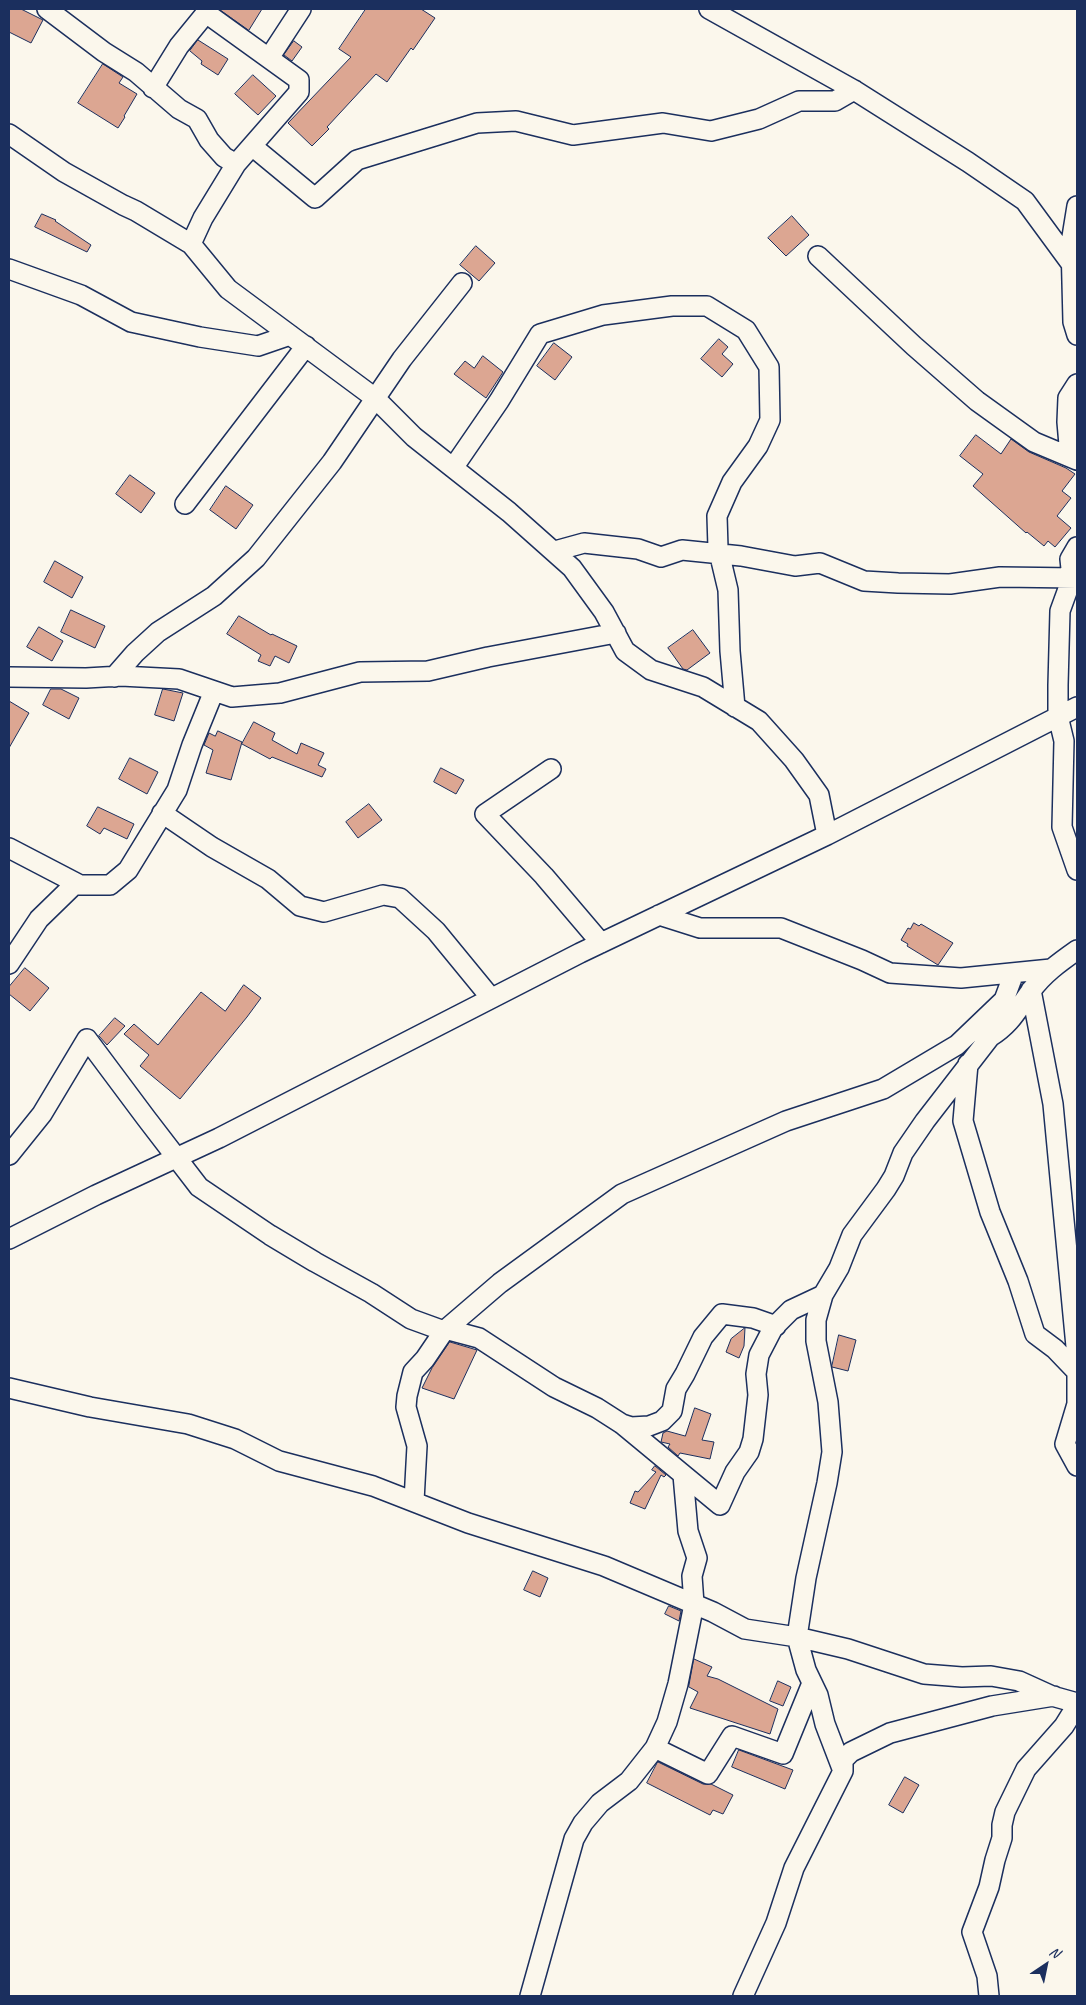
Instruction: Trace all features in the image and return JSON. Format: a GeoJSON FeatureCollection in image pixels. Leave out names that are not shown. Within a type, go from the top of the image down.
{"type":"FeatureCollection","features":[{"type":"Feature","properties":{"kind":"street"},"geometry":{"type":"LineString","coordinates":[[47,9],[104,52],[136,72],[179,109],[197,119],[209,140],[224,157],[236,164]]}},
{"type":"Feature","properties":{"kind":"street"},"geometry":{"type":"LineString","coordinates":[[269,58],[301,9]]}},
{"type":"Feature","properties":{"kind":"street"},"geometry":{"type":"LineString","coordinates":[[709,9],[854,90],[968,162],[1025,201],[1072,265]]}},
{"type":"Feature","properties":{"kind":"street"},"geometry":{"type":"LineString","coordinates":[[153,88],[179,46],[206,13],[299,80],[299,92],[236,164],[191,244]]}},
{"type":"Feature","properties":{"kind":"street"},"geometry":{"type":"LineString","coordinates":[[252,146],[315,198],[357,160],[477,123],[516,121],[573,135],[663,123],[711,131],[759,119],[799,101],[835,101],[854,90]]}},
{"type":"Feature","properties":{"kind":"street"},"geometry":{"type":"LineString","coordinates":[[9,134],[64,172],[122,206],[136,211],[191,244],[228,289],[375,398],[414,437],[509,512],[572,568],[604,612],[625,651],[651,670],[703,687],[759,721],[794,760],[819,795],[827,835]]}},
{"type":"Feature","properties":{"kind":"street"},"geometry":{"type":"LineString","coordinates":[[1077,206],[1071,242],[1073,322],[1077,335]]}},
{"type":"Feature","properties":{"kind":"street"},"geometry":{"type":"LineString","coordinates":[[818,256],[914,346],[977,401],[1034,442],[1077,460]]}},
{"type":"Feature","properties":{"kind":"street"},"geometry":{"type":"LineString","coordinates":[[9,269],[81,295],[131,322],[200,337],[258,346],[290,335]]}},
{"type":"Feature","properties":{"kind":"street"},"geometry":{"type":"LineString","coordinates":[[114,677],[135,653],[158,632],[214,596],[256,558],[332,462],[402,359],[462,283]]}},
{"type":"Feature","properties":{"kind":"street"},"geometry":{"type":"LineString","coordinates":[[453,468],[499,401],[540,334],[602,315],[672,306],[707,306],[746,330],[769,367],[770,420],[758,446],[732,482],[717,516],[720,554],[728,590],[730,651],[735,707]]}},
{"type":"Feature","properties":{"kind":"street"},"geometry":{"type":"LineString","coordinates":[[185,504],[306,346]]}},
{"type":"Feature","properties":{"kind":"street"},"geometry":{"type":"LineString","coordinates":[[1077,384],[1068,398],[1067,422],[1069,445],[1077,460]]}},
{"type":"Feature","properties":{"kind":"street"},"geometry":{"type":"LineString","coordinates":[[555,552],[584,543],[638,549],[661,557],[682,550],[795,566],[820,563],[864,581],[950,584],[1000,577],[1075,578]]}},
{"type":"Feature","properties":{"kind":"street"},"geometry":{"type":"LineString","coordinates":[[1077,547],[1070,559],[1075,578],[1060,611],[1058,716],[1064,741],[1062,827],[1077,870]]}},
{"type":"Feature","properties":{"kind":"street"},"geometry":{"type":"LineString","coordinates":[[9,677],[178,679],[232,697],[280,693],[360,672],[428,671],[488,657],[616,633]]}},
{"type":"Feature","properties":{"kind":"street"},"geometry":{"type":"LineString","coordinates":[[9,848],[80,885],[110,885],[128,870],[177,790],[192,745],[214,691]]}},
{"type":"Feature","properties":{"kind":"street"},"geometry":{"type":"LineString","coordinates":[[9,1239],[96,1195],[219,1138],[491,998],[827,835],[1077,707]]}},
{"type":"Feature","properties":{"kind":"street"},"geometry":{"type":"LineString","coordinates":[[551,769],[485,814],[544,876],[601,943]]}},
{"type":"Feature","properties":{"kind":"street"},"geometry":{"type":"LineString","coordinates":[[162,813],[212,847],[268,879],[300,906],[324,912],[383,895],[400,898],[436,931],[491,998]]}},
{"type":"Feature","properties":{"kind":"street"},"geometry":{"type":"LineString","coordinates":[[9,964],[39,919],[76,883]]}},
{"type":"Feature","properties":{"kind":"street"},"geometry":{"type":"LineString","coordinates":[[659,915],[700,928],[782,928],[890,973],[961,978],[1051,969]]}},
{"type":"Feature","properties":{"kind":"street"},"geometry":{"type":"LineString","coordinates":[[843,1771],[806,1670],[797,1637],[806,1578],[832,1452],[828,1402],[816,1341],[816,1320],[823,1295],[839,1268],[852,1235],[886,1189],[904,1153],[925,1121],[990,1037],[1004,1028],[1016,1015],[1031,990],[1051,969],[1077,950]]}},
{"type":"Feature","properties":{"kind":"street"},"geometry":{"type":"LineString","coordinates":[[414,1501],[417,1446],[406,1407],[407,1396],[413,1372],[425,1359],[444,1331],[500,1283],[622,1194],[786,1121],[883,1089],[957,1045],[1004,1000],[1014,973]]}},
{"type":"Feature","properties":{"kind":"street"},"geometry":{"type":"LineString","coordinates":[[1031,990],[1053,1104],[1077,1357],[1077,1404],[1065,1444],[1077,1466]]}},
{"type":"Feature","properties":{"kind":"street"},"geometry":{"type":"LineString","coordinates":[[9,1155],[42,1114],[87,1039],[199,1187],[270,1236],[372,1293],[411,1319],[444,1331],[449,1330],[478,1338],[554,1387],[631,1428],[649,1426],[662,1421],[672,1412],[676,1389],[686,1374],[703,1337],[722,1314],[753,1318],[776,1326]]}},
{"type":"Feature","properties":{"kind":"street"},"geometry":{"type":"LineString","coordinates":[[968,1063],[963,1121],[990,1212],[1018,1281],[1035,1334],[1055,1349],[1077,1372]]}},
{"type":"Feature","properties":{"kind":"street"},"geometry":{"type":"LineString","coordinates":[[622,1424],[720,1505],[735,1472],[749,1452],[753,1439],[758,1395],[756,1374],[759,1355],[776,1326],[791,1310],[823,1295]]}},
{"type":"Feature","properties":{"kind":"street"},"geometry":{"type":"LineString","coordinates":[[9,1388],[90,1407],[188,1424],[235,1439],[279,1461],[373,1486],[468,1523],[604,1566],[694,1604],[745,1629],[797,1637],[848,1649],[924,1674],[962,1677],[991,1676],[1020,1681],[1052,1696],[1077,1704],[1064,1726],[1026,1769],[1005,1812],[1002,1838],[989,1887],[972,1932],[987,1976],[989,1996]]}},
{"type":"Feature","properties":{"kind":"street"},"geometry":{"type":"LineString","coordinates":[[530,1996],[574,1839],[583,1822],[600,1803],[629,1781],[655,1748],[667,1722],[678,1684],[694,1604],[692,1576],[697,1558],[688,1531],[683,1474]]}},
{"type":"Feature","properties":{"kind":"street"},"geometry":{"type":"LineString","coordinates":[[655,1748],[708,1774],[732,1736],[784,1754],[812,1683]]}},
{"type":"Feature","properties":{"kind":"street"},"geometry":{"type":"LineString","coordinates":[[743,1996],[776,1922],[794,1868],[843,1771],[844,1760],[851,1752],[890,1733],[992,1706],[1077,1692]]}},
{"type":"Feature","properties":{"kind":"building"},"geometry":{"type":"Polygon","coordinates":[[[9,9],[21,9],[43,20],[31,43],[9,32],[9,9]]]}},
{"type":"Feature","properties":{"kind":"building"},"geometry":{"type":"Polygon","coordinates":[[[219,9],[262,9],[249,30],[219,9]]]}},
{"type":"Feature","properties":{"kind":"building"},"geometry":{"type":"Polygon","coordinates":[[[366,9],[421,9],[435,18],[413,50],[411,48],[387,82],[376,74],[312,146],[288,123],[351,57],[339,49],[366,9]]]}},
{"type":"Feature","properties":{"kind":"building"},"geometry":{"type":"Polygon","coordinates":[[[198,40],[228,59],[218,75],[201,64],[202,61],[190,51],[198,40]]]}},
{"type":"Feature","properties":{"kind":"building"},"geometry":{"type":"Polygon","coordinates":[[[294,41],[302,47],[292,61],[284,55],[294,41]]]}},
{"type":"Feature","properties":{"kind":"building"},"geometry":{"type":"Polygon","coordinates":[[[103,64],[123,77],[119,83],[137,94],[118,128],[78,103],[103,64]]]}},
{"type":"Feature","properties":{"kind":"building"},"geometry":{"type":"Polygon","coordinates":[[[253,75],[276,96],[258,115],[235,94],[253,75]]]}},
{"type":"Feature","properties":{"kind":"building"},"geometry":{"type":"Polygon","coordinates":[[[42,214],[56,220],[91,245],[87,252],[35,227],[42,214]]]}},
{"type":"Feature","properties":{"kind":"building"},"geometry":{"type":"Polygon","coordinates":[[[792,216],[809,235],[786,256],[768,238],[792,216]]]}},
{"type":"Feature","properties":{"kind":"building"},"geometry":{"type":"Polygon","coordinates":[[[476,246],[495,263],[479,281],[460,265],[476,246]]]}},
{"type":"Feature","properties":{"kind":"building"},"geometry":{"type":"Polygon","coordinates":[[[719,339],[728,347],[722,354],[733,364],[722,377],[701,359],[719,339]]]}},
{"type":"Feature","properties":{"kind":"building"},"geometry":{"type":"Polygon","coordinates":[[[554,343],[572,357],[555,380],[537,366],[554,343]]]}},
{"type":"Feature","properties":{"kind":"building"},"geometry":{"type":"Polygon","coordinates":[[[483,356],[503,372],[486,398],[454,374],[465,361],[474,368],[483,356]]]}},
{"type":"Feature","properties":{"kind":"building"},"geometry":{"type":"Polygon","coordinates":[[[976,435],[1001,454],[1011,439],[1029,452],[1066,468],[1075,474],[1062,491],[1071,498],[1057,516],[1071,528],[1055,547],[1048,541],[1044,546],[1026,533],[973,486],[983,474],[960,456],[976,435]]]}},
{"type":"Feature","properties":{"kind":"building"},"geometry":{"type":"Polygon","coordinates":[[[130,475],[155,493],[141,513],[116,494],[130,475]]]}},
{"type":"Feature","properties":{"kind":"building"},"geometry":{"type":"Polygon","coordinates":[[[226,486],[253,505],[236,529],[210,510],[226,486]]]}},
{"type":"Feature","properties":{"kind":"building"},"geometry":{"type":"Polygon","coordinates":[[[55,561],[83,577],[72,598],[44,582],[55,561]]]}},
{"type":"Feature","properties":{"kind":"building"},"geometry":{"type":"Polygon","coordinates":[[[71,610],[105,626],[95,648],[61,632],[71,610]]]}},
{"type":"Feature","properties":{"kind":"building"},"geometry":{"type":"Polygon","coordinates":[[[239,616],[271,635],[297,646],[289,663],[275,656],[270,666],[258,661],[261,655],[227,634],[239,616]]]}},
{"type":"Feature","properties":{"kind":"building"},"geometry":{"type":"Polygon","coordinates":[[[39,627],[63,641],[52,661],[27,647],[39,627]]]}},
{"type":"Feature","properties":{"kind":"building"},"geometry":{"type":"Polygon","coordinates":[[[693,630],[710,653],[687,670],[683,669],[668,648],[693,630]]]}},
{"type":"Feature","properties":{"kind":"building"},"geometry":{"type":"Polygon","coordinates":[[[51,689],[61,689],[79,698],[69,719],[43,705],[51,689]]]}},
{"type":"Feature","properties":{"kind":"building"},"geometry":{"type":"Polygon","coordinates":[[[163,689],[183,693],[174,721],[155,715],[163,689]]]}},
{"type":"Feature","properties":{"kind":"building"},"geometry":{"type":"Polygon","coordinates":[[[9,701],[29,713],[9,748],[9,701]]]}},
{"type":"Feature","properties":{"kind":"building"},"geometry":{"type":"Polygon","coordinates":[[[254,722],[275,733],[272,740],[297,754],[301,743],[324,753],[318,765],[326,769],[322,777],[272,757],[270,759],[242,744],[254,722]]]}},
{"type":"Feature","properties":{"kind":"building"},"geometry":{"type":"Polygon","coordinates":[[[218,731],[242,742],[231,780],[206,773],[213,750],[204,745],[209,733],[215,736],[218,731]]]}},
{"type":"Feature","properties":{"kind":"building"},"geometry":{"type":"Polygon","coordinates":[[[130,758],[158,772],[147,794],[119,779],[130,758]]]}},
{"type":"Feature","properties":{"kind":"building"},"geometry":{"type":"Polygon","coordinates":[[[441,768],[464,780],[456,794],[434,782],[441,768]]]}},
{"type":"Feature","properties":{"kind":"building"},"geometry":{"type":"Polygon","coordinates":[[[369,804],[382,820],[358,838],[346,822],[369,804]]]}},
{"type":"Feature","properties":{"kind":"building"},"geometry":{"type":"Polygon","coordinates":[[[98,807],[134,824],[127,839],[104,828],[100,834],[87,826],[98,807]]]}},
{"type":"Feature","properties":{"kind":"building"},"geometry":{"type":"Polygon","coordinates":[[[914,923],[919,926],[921,924],[953,943],[938,965],[907,946],[908,944],[901,940],[908,928],[910,929],[914,923]]]}},
{"type":"Feature","properties":{"kind":"building"},"geometry":{"type":"Polygon","coordinates":[[[25,968],[49,988],[30,1011],[9,994],[9,987],[25,968]]]}},
{"type":"Feature","properties":{"kind":"building"},"geometry":{"type":"Polygon","coordinates":[[[244,985],[261,998],[180,1099],[140,1066],[149,1055],[124,1034],[134,1024],[158,1045],[201,992],[225,1011],[244,985]]]}},
{"type":"Feature","properties":{"kind":"building"},"geometry":{"type":"Polygon","coordinates":[[[115,1018],[125,1026],[107,1045],[99,1036],[115,1018]]]}},
{"type":"Feature","properties":{"kind":"building"},"geometry":{"type":"Polygon","coordinates":[[[745,1328],[744,1346],[739,1358],[726,1352],[731,1339],[745,1328]]]}},
{"type":"Feature","properties":{"kind":"building"},"geometry":{"type":"Polygon","coordinates":[[[839,1335],[856,1340],[848,1371],[832,1367],[839,1335]]]}},
{"type":"Feature","properties":{"kind":"building"},"geometry":{"type":"Polygon","coordinates":[[[450,1342],[477,1350],[454,1399],[422,1388],[432,1368],[450,1342]]]}},
{"type":"Feature","properties":{"kind":"building"},"geometry":{"type":"Polygon","coordinates":[[[695,1408],[711,1414],[702,1440],[714,1442],[710,1459],[680,1453],[678,1456],[668,1447],[670,1444],[661,1442],[663,1433],[667,1431],[685,1436],[695,1408]]]}},
{"type":"Feature","properties":{"kind":"building"},"geometry":{"type":"Polygon","coordinates":[[[655,1466],[666,1475],[664,1477],[661,1475],[645,1509],[630,1503],[635,1491],[638,1492],[656,1472],[652,1470],[655,1466]]]}},
{"type":"Feature","properties":{"kind":"building"},"geometry":{"type":"Polygon","coordinates":[[[533,1571],[548,1578],[540,1597],[524,1590],[533,1571]]]}},
{"type":"Feature","properties":{"kind":"building"},"geometry":{"type":"Polygon","coordinates":[[[669,1606],[681,1611],[679,1621],[665,1614],[669,1606]]]}},
{"type":"Feature","properties":{"kind":"building"},"geometry":{"type":"Polygon","coordinates":[[[694,1659],[712,1667],[707,1676],[718,1679],[778,1709],[770,1734],[690,1708],[698,1692],[689,1687],[694,1659]]]}},
{"type":"Feature","properties":{"kind":"building"},"geometry":{"type":"Polygon","coordinates":[[[778,1681],[791,1687],[783,1706],[770,1701],[778,1681]]]}},
{"type":"Feature","properties":{"kind":"building"},"geometry":{"type":"Polygon","coordinates":[[[739,1750],[793,1770],[785,1789],[732,1767],[739,1750]]]}},
{"type":"Feature","properties":{"kind":"building"},"geometry":{"type":"Polygon","coordinates":[[[658,1762],[703,1784],[711,1784],[733,1795],[723,1814],[713,1810],[710,1815],[647,1783],[658,1762]]]}},
{"type":"Feature","properties":{"kind":"building"},"geometry":{"type":"Polygon","coordinates":[[[905,1777],[919,1785],[903,1813],[889,1805],[905,1777]]]}}]}
